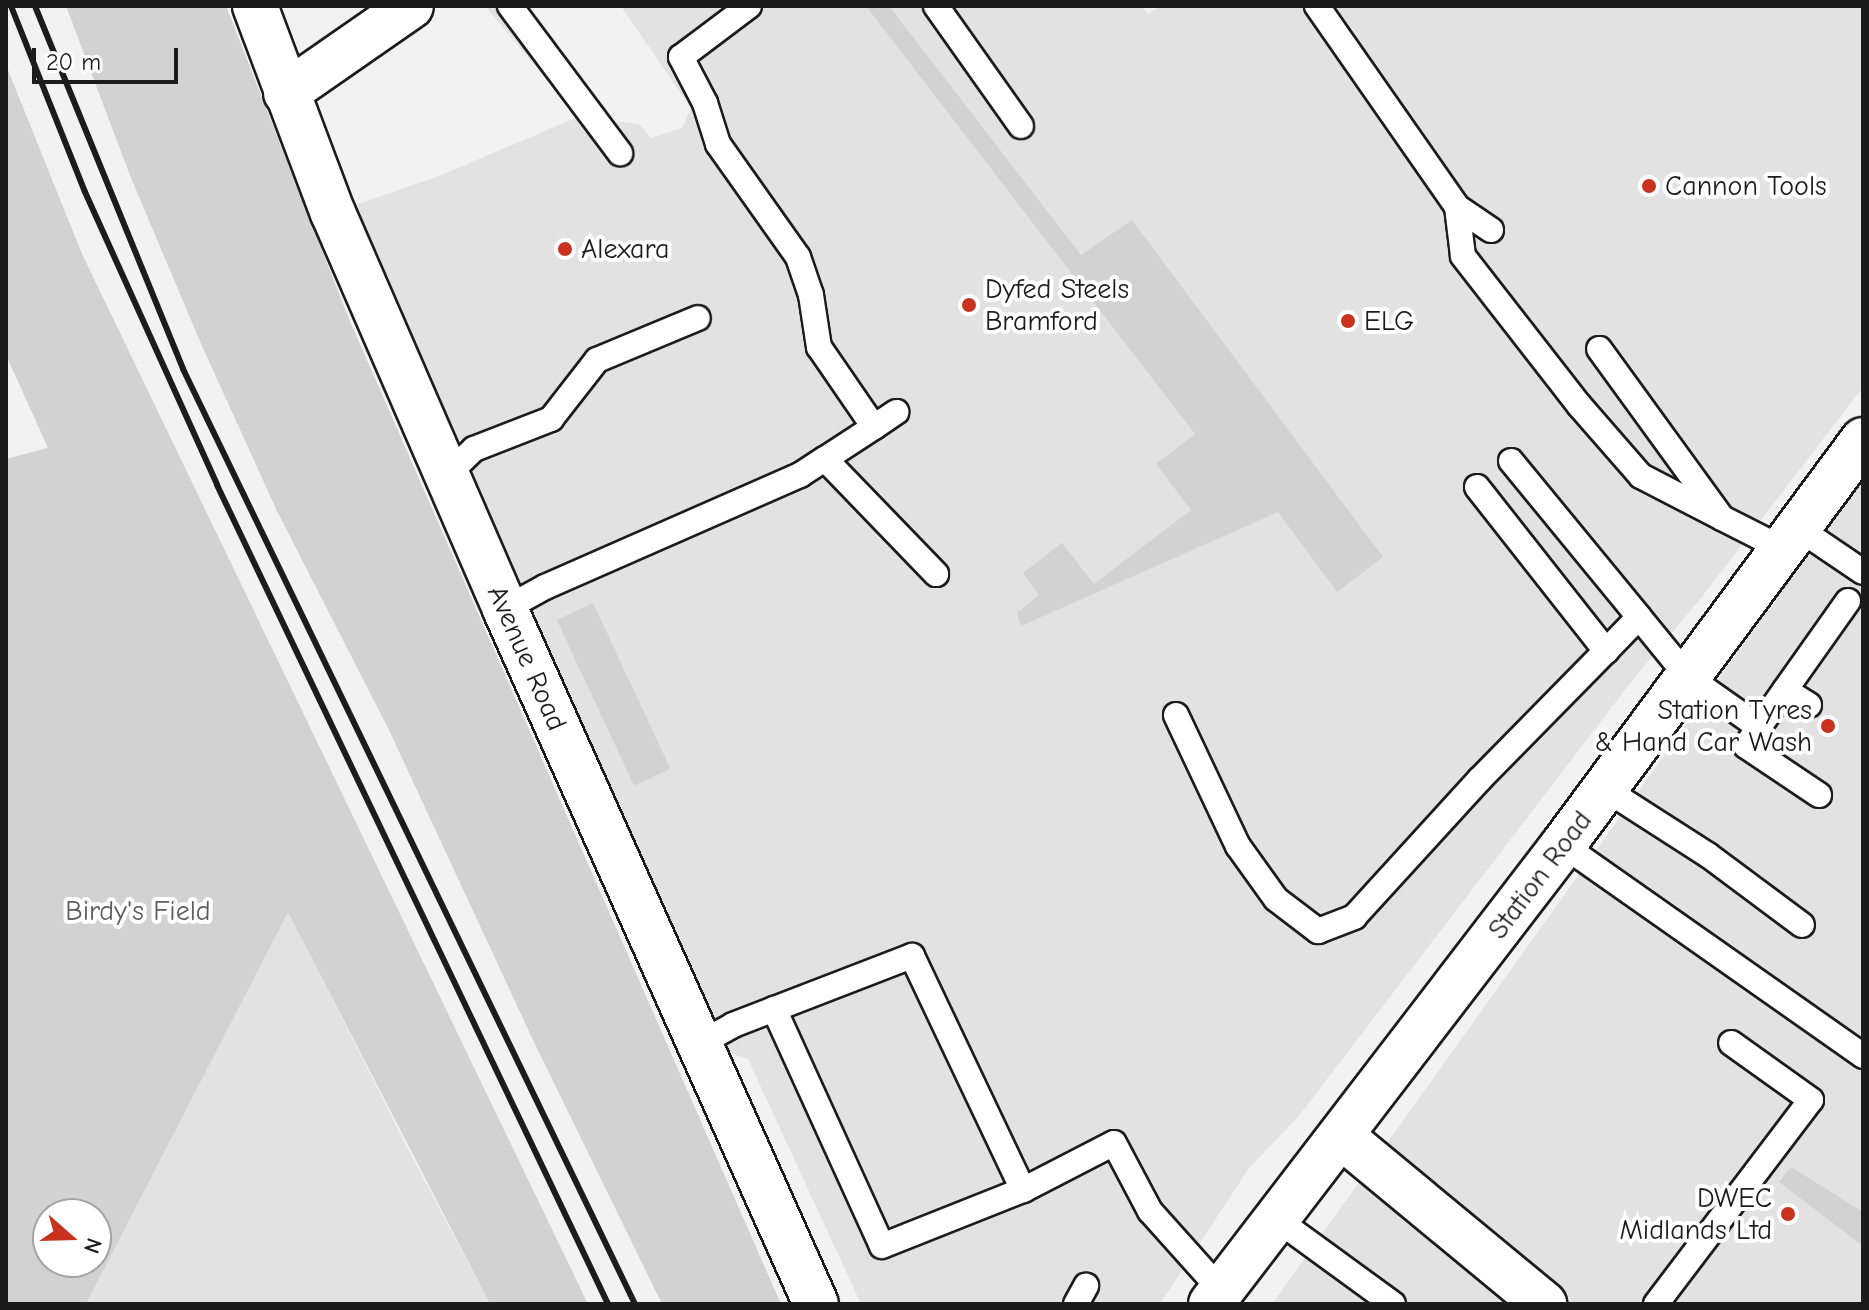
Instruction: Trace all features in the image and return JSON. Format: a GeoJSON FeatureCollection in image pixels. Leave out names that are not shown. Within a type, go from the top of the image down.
{"type":"FeatureCollection","features":[{"type":"Feature","properties":{"kind":"street","name":"Avenue Road"},"geometry":{"type":"LineString","coordinates":[[255,6],[333,213],[446,476],[816,1304]]}},
{"type":"Feature","properties":{"kind":"street"},"geometry":{"type":"LineString","coordinates":[[286,93],[411,6]]}},
{"type":"Feature","properties":{"kind":"street","name":"Station Road"},"geometry":{"type":"LineString","coordinates":[[1216,1297],[1563,845],[1863,440]]}},
{"type":"Feature","properties":{"kind":"street"},"geometry":{"type":"LineString","coordinates":[[1341,1136],[1544,1304]]}},
{"type":"Feature","properties":{"kind":"lane"},"geometry":{"type":"LineString","coordinates":[[510,6],[620,153]]}},
{"type":"Feature","properties":{"kind":"lane"},"geometry":{"type":"LineString","coordinates":[[749,6],[681,57],[705,103],[718,144],[798,257],[811,295],[819,347],[874,427]]}},
{"type":"Feature","properties":{"kind":"lane"},"geometry":{"type":"LineString","coordinates":[[936,6],[1021,126]]}},
{"type":"Feature","properties":{"kind":"lane"},"geometry":{"type":"LineString","coordinates":[[1317,6],[1457,207],[1491,230]]}},
{"type":"Feature","properties":{"kind":"lane"},"geometry":{"type":"LineString","coordinates":[[1457,207],[1463,256],[1579,405],[1641,476],[1722,518],[1790,538],[1863,572]]}},
{"type":"Feature","properties":{"kind":"lane"},"geometry":{"type":"LineString","coordinates":[[446,476],[474,449],[551,419],[597,360],[698,318]]}},
{"type":"Feature","properties":{"kind":"lane"},"geometry":{"type":"LineString","coordinates":[[1599,349],[1722,518]]}},
{"type":"Feature","properties":{"kind":"lane"},"geometry":{"type":"LineString","coordinates":[[505,609],[545,587],[800,475],[896,412]]}},
{"type":"Feature","properties":{"kind":"lane"},"geometry":{"type":"LineString","coordinates":[[825,459],[936,574]]}},
{"type":"Feature","properties":{"kind":"lane"},"geometry":{"type":"LineString","coordinates":[[1511,461],[1688,677],[1759,727]]}},
{"type":"Feature","properties":{"kind":"lane"},"geometry":{"type":"LineString","coordinates":[[1477,487],[1606,651]]}},
{"type":"Feature","properties":{"kind":"lane"},"geometry":{"type":"LineString","coordinates":[[1819,795],[1746,746],[1785,690],[1855,606],[1863,580]]}},
{"type":"Feature","properties":{"kind":"lane"},"geometry":{"type":"LineString","coordinates":[[1176,715],[1238,846],[1276,899],[1318,931],[1354,917],[1480,779],[1639,617]]}},
{"type":"Feature","properties":{"kind":"lane"},"geometry":{"type":"LineString","coordinates":[[1785,690],[1809,705]]}},
{"type":"Feature","properties":{"kind":"lane"},"geometry":{"type":"LineString","coordinates":[[1605,789],[1708,855],[1802,925]]}},
{"type":"Feature","properties":{"kind":"lane"},"geometry":{"type":"LineString","coordinates":[[1563,845],[1863,1056]]}},
{"type":"Feature","properties":{"kind":"lane"},"geometry":{"type":"LineString","coordinates":[[701,1043],[733,1025],[912,956],[1023,1190]]}},
{"type":"Feature","properties":{"kind":"lane"},"geometry":{"type":"LineString","coordinates":[[774,1009],[882,1246],[1023,1190],[1114,1143],[1150,1211],[1216,1297]]}},
{"type":"Feature","properties":{"kind":"lane"},"geometry":{"type":"LineString","coordinates":[[1656,1304],[1811,1100],[1731,1043]]}},
{"type":"Feature","properties":{"kind":"lane"},"geometry":{"type":"LineString","coordinates":[[1275,1218],[1393,1304]]}},
{"type":"Feature","properties":{"kind":"shaded area"},"geometry":{"type":"Polygon","coordinates":[[[485,6],[529,6],[613,121],[639,124],[651,138],[682,128],[691,108],[621,6],[1142,6],[1148,14],[1161,6],[1863,6],[1863,387],[1701,598],[1631,682],[1298,1117],[1249,1168],[1160,1304],[861,1304],[748,1059],[701,1043],[333,213],[439,176],[578,117],[485,6]]]}},
{"type":"Feature","properties":{"kind":"shaded area"},"geometry":{"type":"Polygon","coordinates":[[[1863,477],[1863,1304],[1272,1304],[1863,477]]]}},
{"type":"Feature","properties":{"kind":"shaded area"},"geometry":{"type":"Polygon","coordinates":[[[288,911],[490,1304],[86,1304],[99,1278],[112,1278],[112,1253],[288,911]]]}},
{"type":"Feature","properties":{"kind":"green space"},"geometry":{"type":"Polygon","coordinates":[[[66,6],[226,6],[349,319],[781,1304],[662,1304],[532,1038],[389,730],[277,511],[202,346],[131,178],[66,6]]]}},
{"type":"Feature","properties":{"kind":"green space"},"geometry":{"type":"Polygon","coordinates":[[[866,6],[889,6],[1081,255],[1132,220],[1383,557],[1337,592],[1278,512],[1021,626],[1017,613],[1039,595],[1023,573],[1062,543],[1094,584],[1191,510],[1156,464],[1195,434],[866,6]]]}},
{"type":"Feature","properties":{"kind":"green space","name":"Birdy's Field"},"geometry":{"type":"Polygon","coordinates":[[[6,65],[82,254],[588,1304],[490,1304],[288,912],[112,1254],[112,1198],[32,1198],[32,1278],[99,1278],[86,1304],[6,1304],[6,459],[48,448],[6,355],[6,65]]]}},
{"type":"Feature","properties":{"kind":"green space"},"geometry":{"type":"Polygon","coordinates":[[[593,603],[670,769],[634,786],[557,620],[593,603]]]}},
{"type":"Feature","properties":{"kind":"green space"},"geometry":{"type":"Polygon","coordinates":[[[1791,1167],[1863,1212],[1863,1246],[1779,1182],[1791,1167]]]}},
{"type":"Feature","properties":{"kind":"railway"},"geometry":{"type":"LineString","coordinates":[[11,6],[85,192],[217,485],[608,1304]]}},
{"type":"Feature","properties":{"kind":"railway"},"geometry":{"type":"LineString","coordinates":[[35,6],[183,369],[635,1304]]}},
{"type":"Feature","properties":{"kind":"place","name":"Cannon Tools"},"geometry":{"type":"Point","coordinates":[1649,186]}},
{"type":"Feature","properties":{"kind":"place","name":"Alexara"},"geometry":{"type":"Point","coordinates":[565,249]}},
{"type":"Feature","properties":{"kind":"place","name":"Dyfed Steels Bramford"},"geometry":{"type":"Point","coordinates":[969,305]}},
{"type":"Feature","properties":{"kind":"place","name":"ELG"},"geometry":{"type":"Point","coordinates":[1348,321]}},
{"type":"Feature","properties":{"kind":"place","name":"Station Tyres & Hand Car Wash"},"geometry":{"type":"Point","coordinates":[1828,726]}},
{"type":"Feature","properties":{"kind":"place","name":"DWEC Midlands Ltd"},"geometry":{"type":"Point","coordinates":[1788,1214]}}]}
